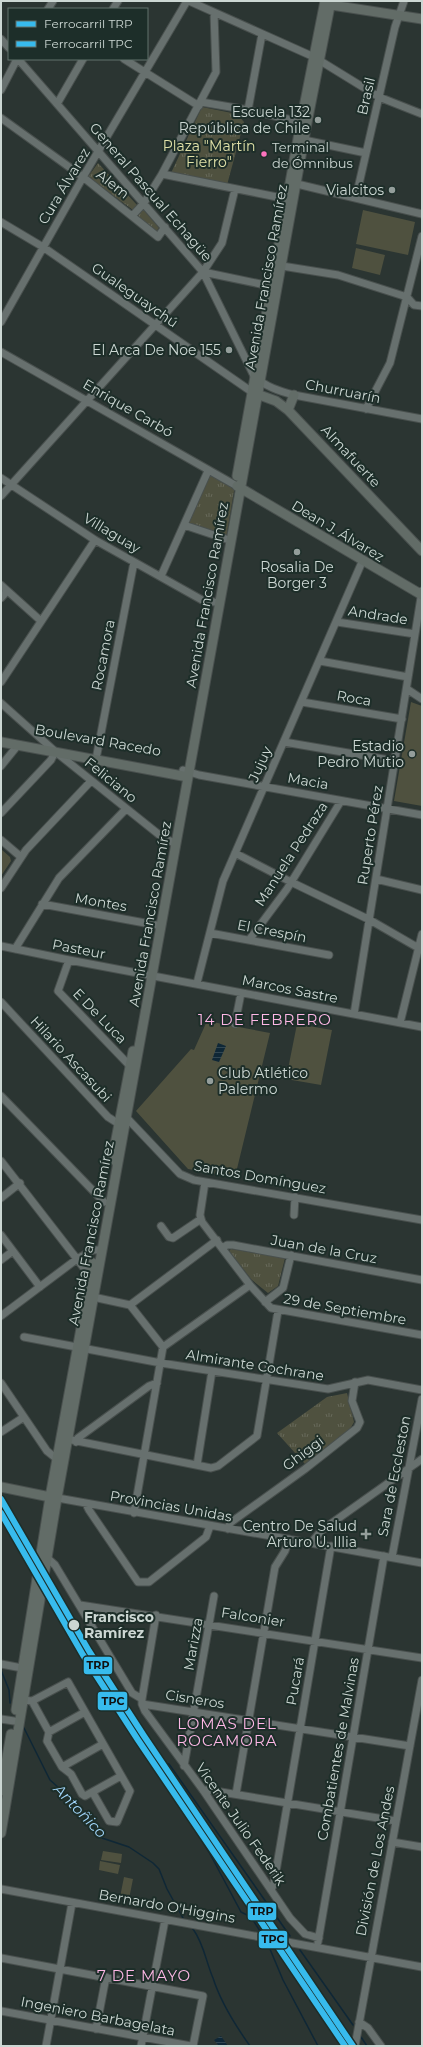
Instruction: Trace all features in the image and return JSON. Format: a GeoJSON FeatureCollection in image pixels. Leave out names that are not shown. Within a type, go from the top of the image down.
{"type":"FeatureCollection","features":[{"type":"Feature","properties":{"kind":"main road"},"geometry":{"type":"LineString","coordinates":[[328,3],[422,19]]}},
{"type":"Feature","properties":{"kind":"main road","name":"Avenida Francisco Ramírez"},"geometry":{"type":"LineString","coordinates":[[255,394],[261,383],[288,199],[328,3]]}},
{"type":"Feature","properties":{"kind":"main road","name":"Avenida Francisco Ramírez"},"geometry":{"type":"LineString","coordinates":[[98,1249],[150,976],[255,394],[254,376],[275,286],[282,266],[304,140],[304,122]]}},
{"type":"Feature","properties":{"kind":"main road","name":"Almafuerte"},"geometry":{"type":"LineString","coordinates":[[255,394],[276,401],[288,410],[422,551]]}},
{"type":"Feature","properties":{"kind":"main road"},"geometry":{"type":"LineString","coordinates":[[288,410],[294,395]]}},
{"type":"Feature","properties":{"kind":"main road","name":"Avenida Francisco Ramírez"},"geometry":{"type":"LineString","coordinates":[[1,1833],[21,1712],[29,1702],[47,1558],[57,1459],[94,1275],[104,1202],[123,1122],[122,1111],[130,1066],[150,976],[156,925],[186,774],[214,602],[238,487]]}},
{"type":"Feature","properties":{"kind":"main road","name":"Dean J. Álvarez"},"geometry":{"type":"LineString","coordinates":[[238,487],[362,562],[422,593]]}},
{"type":"Feature","properties":{"kind":"main road","name":"Boulevard Racedo"},"geometry":{"type":"LineString","coordinates":[[1,736],[97,754],[186,774]]}},
{"type":"Feature","properties":{"kind":"main road","name":"Boulevard Racedo"},"geometry":{"type":"LineString","coordinates":[[1,742],[186,774]]}},
{"type":"Feature","properties":{"kind":"main road","name":"Avenida Francisco Ramírez"},"geometry":{"type":"LineString","coordinates":[[1,1791],[3,1767],[14,1722],[22,1668],[53,1497],[71,1441],[80,1348],[93,1297],[94,1275]]}},
{"type":"Feature","properties":{"kind":"main road"},"geometry":{"type":"LineString","coordinates":[[1,1487],[53,1497]]}},
{"type":"Feature","properties":{"kind":"street"},"geometry":{"type":"LineString","coordinates":[[188,1],[317,58],[379,97],[422,114]]}},
{"type":"Feature","properties":{"kind":"street","name":"Cura Álvarez"},"geometry":{"type":"LineString","coordinates":[[1,322],[83,177],[100,151],[188,1]]}},
{"type":"Feature","properties":{"kind":"street","name":"Brasil"},"geometry":{"type":"LineString","coordinates":[[356,197],[395,27],[404,1]]}},
{"type":"Feature","properties":{"kind":"street"},"geometry":{"type":"LineString","coordinates":[[132,215],[144,203],[162,174],[216,72],[214,13]]}},
{"type":"Feature","properties":{"kind":"street"},"geometry":{"type":"LineString","coordinates":[[248,110],[262,34]]}},
{"type":"Feature","properties":{"kind":"street"},"geometry":{"type":"LineString","coordinates":[[1,39],[8,47]]}},
{"type":"Feature","properties":{"kind":"street"},"geometry":{"type":"LineString","coordinates":[[1,90],[17,60]]}},
{"type":"Feature","properties":{"kind":"street","name":"General Pascual Echagüe"},"geometry":{"type":"LineString","coordinates":[[19,60],[100,151],[203,272],[254,376],[261,383]]}},
{"type":"Feature","properties":{"kind":"street"},"geometry":{"type":"LineString","coordinates":[[57,104],[82,60]]}},
{"type":"Feature","properties":{"kind":"street"},"geometry":{"type":"LineString","coordinates":[[126,60],[200,104],[248,110],[304,122]]}},
{"type":"Feature","properties":{"kind":"street","name":"Alem"},"geometry":{"type":"LineString","coordinates":[[1,118],[83,177],[158,237],[165,228]]}},
{"type":"Feature","properties":{"kind":"street"},"geometry":{"type":"LineString","coordinates":[[304,140],[366,153]]}},
{"type":"Feature","properties":{"kind":"street"},"geometry":{"type":"LineString","coordinates":[[162,174],[235,190],[288,199]]}},
{"type":"Feature","properties":{"kind":"street"},"geometry":{"type":"LineString","coordinates":[[296,184],[356,197],[422,214]]}},
{"type":"Feature","properties":{"kind":"street"},"geometry":{"type":"LineString","coordinates":[[1,496],[203,272],[222,243],[235,190]]}},
{"type":"Feature","properties":{"kind":"street","name":"Gualeguaychú"},"geometry":{"type":"LineString","coordinates":[[1,222],[43,247],[255,394]]}},
{"type":"Feature","properties":{"kind":"street"},"geometry":{"type":"LineString","coordinates":[[366,408],[390,363],[407,297],[419,264],[422,236]]}},
{"type":"Feature","properties":{"kind":"street"},"geometry":{"type":"LineString","coordinates":[[282,266],[338,275],[407,297],[414,304],[422,306]]}},
{"type":"Feature","properties":{"kind":"street"},"geometry":{"type":"LineString","coordinates":[[203,272],[275,286]]}},
{"type":"Feature","properties":{"kind":"street","name":"Enrique Carbó"},"geometry":{"type":"LineString","coordinates":[[1,352],[88,400],[208,471],[238,487]]}},
{"type":"Feature","properties":{"kind":"street","name":"Churruarín"},"geometry":{"type":"LineString","coordinates":[[261,383],[271,388],[294,395],[422,419]]}},
{"type":"Feature","properties":{"kind":"street"},"geometry":{"type":"LineString","coordinates":[[161,576],[208,471]]}},
{"type":"Feature","properties":{"kind":"street","name":"Villaguay"},"geometry":{"type":"LineString","coordinates":[[1,478],[95,540],[202,600],[214,602]]}},
{"type":"Feature","properties":{"kind":"street"},"geometry":{"type":"LineString","coordinates":[[184,525],[226,539]]}},
{"type":"Feature","properties":{"kind":"street"},"geometry":{"type":"LineString","coordinates":[[1,682],[95,540]]}},
{"type":"Feature","properties":{"kind":"street","name":"Rocamora"},"geometry":{"type":"LineString","coordinates":[[97,754],[134,562]]}},
{"type":"Feature","properties":{"kind":"street","name":"Jujuy"},"geometry":{"type":"LineString","coordinates":[[197,983],[223,881],[362,562]]}},
{"type":"Feature","properties":{"kind":"street"},"geometry":{"type":"LineString","coordinates":[[1,585],[41,621]]}},
{"type":"Feature","properties":{"kind":"street"},"geometry":{"type":"LineString","coordinates":[[1,598],[7,591]]}},
{"type":"Feature","properties":{"kind":"street","name":"Ruperto Pérez"},"geometry":{"type":"LineString","coordinates":[[354,1014],[422,593]]}},
{"type":"Feature","properties":{"kind":"street","name":"Andrade"},"geometry":{"type":"LineString","coordinates":[[337,622],[415,634]]}},
{"type":"Feature","properties":{"kind":"street"},"geometry":{"type":"LineString","coordinates":[[320,661],[408,677]]}},
{"type":"Feature","properties":{"kind":"street"},"geometry":{"type":"LineString","coordinates":[[407,689],[422,698]]}},
{"type":"Feature","properties":{"kind":"street","name":"Roca"},"geometry":{"type":"LineString","coordinates":[[302,702],[402,719]]}},
{"type":"Feature","properties":{"kind":"street","name":"Feliciano"},"geometry":{"type":"LineString","coordinates":[[1,703],[55,752],[162,837],[172,842]]}},
{"type":"Feature","properties":{"kind":"street"},"geometry":{"type":"LineString","coordinates":[[284,742],[395,761]]}},
{"type":"Feature","properties":{"kind":"street"},"geometry":{"type":"LineString","coordinates":[[1,766],[18,745]]}},
{"type":"Feature","properties":{"kind":"street"},"geometry":{"type":"LineString","coordinates":[[1,813],[51,760],[55,752]]}},
{"type":"Feature","properties":{"kind":"street","name":"Macia"},"geometry":{"type":"LineString","coordinates":[[186,774],[264,786],[422,815]]}},
{"type":"Feature","properties":{"kind":"street"},"geometry":{"type":"LineString","coordinates":[[1,888],[21,857],[91,781]]}},
{"type":"Feature","properties":{"kind":"street","name":"Manuela Pedraza"},"geometry":{"type":"LineString","coordinates":[[249,940],[291,882],[341,801]]}},
{"type":"Feature","properties":{"kind":"street"},"geometry":{"type":"LineString","coordinates":[[15,949],[42,904],[63,873],[126,809]]}},
{"type":"Feature","properties":{"kind":"street"},"geometry":{"type":"LineString","coordinates":[[1,840],[21,857]]}},
{"type":"Feature","properties":{"kind":"street"},"geometry":{"type":"LineString","coordinates":[[235,853],[370,920],[420,949]]}},
{"type":"Feature","properties":{"kind":"street"},"geometry":{"type":"LineString","coordinates":[[376,879],[422,890]]}},
{"type":"Feature","properties":{"kind":"street","name":"Montes"},"geometry":{"type":"LineString","coordinates":[[42,904],[156,925]]}},
{"type":"Feature","properties":{"kind":"street","name":"El Crespín"},"geometry":{"type":"LineString","coordinates":[[210,933],[329,955]]}},
{"type":"Feature","properties":{"kind":"street"},"geometry":{"type":"LineString","coordinates":[[400,1023],[420,949],[422,934]]}},
{"type":"Feature","properties":{"kind":"street","name":"Pasteur"},"geometry":{"type":"LineString","coordinates":[[1,946],[150,976]]}},
{"type":"Feature","properties":{"kind":"street","name":"E De Luca"},"geometry":{"type":"LineString","coordinates":[[69,960],[58,991],[130,1066]]}},
{"type":"Feature","properties":{"kind":"street","name":"Marcos Sastre"},"geometry":{"type":"LineString","coordinates":[[150,976],[197,983],[241,993],[422,1027]]}},
{"type":"Feature","properties":{"kind":"street"},"geometry":{"type":"LineString","coordinates":[[235,1024],[241,993]]}},
{"type":"Feature","properties":{"kind":"street","name":"Hilario Ascasubi"},"geometry":{"type":"LineString","coordinates":[[1,1002],[108,1117],[123,1122]]}},
{"type":"Feature","properties":{"kind":"street"},"geometry":{"type":"LineString","coordinates":[[1,1096],[104,1202]]}},
{"type":"Feature","properties":{"kind":"street","name":"Santos Domínguez"},"geometry":{"type":"LineString","coordinates":[[123,1122],[180,1174],[194,1180],[422,1220]]}},
{"type":"Feature","properties":{"kind":"street"},"geometry":{"type":"LineString","coordinates":[[1,1160],[77,1259],[94,1275]]}},
{"type":"Feature","properties":{"kind":"street"},"geometry":{"type":"LineString","coordinates":[[161,1226],[169,1237],[173,1238],[201,1219],[205,1182]]}},
{"type":"Feature","properties":{"kind":"street"},"geometry":{"type":"LineString","coordinates":[[1,1198],[20,1183]]}},
{"type":"Feature","properties":{"kind":"street"},"geometry":{"type":"LineString","coordinates":[[294,1215],[295,1197]]}},
{"type":"Feature","properties":{"kind":"street","name":"29 de Septiembre"},"geometry":{"type":"LineString","coordinates":[[201,1219],[250,1285],[271,1308],[422,1335]]}},
{"type":"Feature","properties":{"kind":"street"},"geometry":{"type":"LineString","coordinates":[[1,1235],[40,1287]]}},
{"type":"Feature","properties":{"kind":"street"},"geometry":{"type":"LineString","coordinates":[[130,1304],[217,1240]]}},
{"type":"Feature","properties":{"kind":"street","name":"Juan de la Cruz"},"geometry":{"type":"LineString","coordinates":[[222,1248],[232,1245],[422,1280]]}},
{"type":"Feature","properties":{"kind":"street"},"geometry":{"type":"LineString","coordinates":[[1,1316],[77,1259],[98,1249]]}},
{"type":"Feature","properties":{"kind":"street"},"geometry":{"type":"LineString","coordinates":[[1,1260],[13,1251]]}},
{"type":"Feature","properties":{"kind":"street"},"geometry":{"type":"LineString","coordinates":[[265,1302],[283,1288],[290,1255]]}},
{"type":"Feature","properties":{"kind":"street"},"geometry":{"type":"LineString","coordinates":[[163,1347],[250,1285]]}},
{"type":"Feature","properties":{"kind":"street"},"geometry":{"type":"LineString","coordinates":[[93,1297],[130,1304],[163,1347],[134,1513]]}},
{"type":"Feature","properties":{"kind":"street"},"geometry":{"type":"LineString","coordinates":[[71,1441],[211,1468],[218,1466],[257,1436],[278,1310]]}},
{"type":"Feature","properties":{"kind":"street","name":"Almirante Cochrane"},"geometry":{"type":"LineString","coordinates":[[24,1337],[161,1363],[328,1389],[368,1380],[422,1390]]}},
{"type":"Feature","properties":{"kind":"street"},"geometry":{"type":"LineString","coordinates":[[197,1465],[212,1371]]}},
{"type":"Feature","properties":{"kind":"street","name":"Ghiggi"},"geometry":{"type":"LineString","coordinates":[[228,1529],[230,1523],[305,1469],[356,1428],[360,1422],[352,1400],[355,1382]]}},
{"type":"Feature","properties":{"kind":"street"},"geometry":{"type":"LineString","coordinates":[[1,1383],[47,1451],[57,1459]]}},
{"type":"Feature","properties":{"kind":"street"},"geometry":{"type":"LineString","coordinates":[[71,1441],[78,1438],[149,1386],[157,1383]]}},
{"type":"Feature","properties":{"kind":"street","name":"Sara de Eccleston"},"geometry":{"type":"LineString","coordinates":[[392,1558],[422,1399]]}},
{"type":"Feature","properties":{"kind":"street"},"geometry":{"type":"LineString","coordinates":[[1,1432],[24,1418]]}},
{"type":"Feature","properties":{"kind":"street"},"geometry":{"type":"LineString","coordinates":[[310,1543],[322,1530],[422,1459]]}},
{"type":"Feature","properties":{"kind":"street","name":"Provincias Unidas"},"geometry":{"type":"LineString","coordinates":[[53,1497],[134,1513],[332,1546],[422,1563]]}},
{"type":"Feature","properties":{"kind":"street"},"geometry":{"type":"LineString","coordinates":[[86,1504],[88,1510],[141,1583],[148,1582],[206,1537],[210,1526]]}},
{"type":"Feature","properties":{"kind":"street"},"geometry":{"type":"LineString","coordinates":[[236,1794],[275,1567],[286,1551],[289,1539]]}},
{"type":"Feature","properties":{"kind":"street","name":"Pucará"},"geometry":{"type":"LineString","coordinates":[[271,1890],[274,1883],[332,1546]]}},
{"type":"Feature","properties":{"kind":"street","name":"Combatientes de Malvinas"},"geometry":{"type":"LineString","coordinates":[[317,1947],[384,1556]]}},
{"type":"Feature","properties":{"kind":"street","name":"Vicente Julio Federik"},"geometry":{"type":"LineString","coordinates":[[47,1558],[56,1565],[132,1692],[142,1701],[145,1711],[203,1790],[271,1890],[300,1929],[311,1936],[319,1938]]}},
{"type":"Feature","properties":{"kind":"street","name":"Marizza"},"geometry":{"type":"LineString","coordinates":[[184,1766],[195,1712],[214,1596]]}},
{"type":"Feature","properties":{"kind":"street","name":"Falconier"},"geometry":{"type":"LineString","coordinates":[[80,1605],[156,1615],[422,1658]]}},
{"type":"Feature","properties":{"kind":"street"},"geometry":{"type":"LineString","coordinates":[[142,1701],[156,1615]]}},
{"type":"Feature","properties":{"kind":"street"},"geometry":{"type":"LineString","coordinates":[[1,1664],[22,1668]]}},
{"type":"Feature","properties":{"kind":"street","name":"División de Los Andes"},"geometry":{"type":"LineString","coordinates":[[355,2046],[370,1957],[422,1680]]}},
{"type":"Feature","properties":{"kind":"street"},"geometry":{"type":"LineString","coordinates":[[93,1793],[109,1821],[117,1822],[130,1793],[121,1776],[68,1682],[29,1702],[49,1732],[47,1741],[62,1767],[71,1774],[82,1794],[85,1796],[93,1793],[121,1776]]}},
{"type":"Feature","properties":{"kind":"street","name":"Cisneros"},"geometry":{"type":"LineString","coordinates":[[142,1701],[195,1712],[410,1746]]}},
{"type":"Feature","properties":{"kind":"street"},"geometry":{"type":"LineString","coordinates":[[49,1732],[85,1712]]}},
{"type":"Feature","properties":{"kind":"street"},"geometry":{"type":"LineString","coordinates":[[1,1719],[14,1722]]}},
{"type":"Feature","properties":{"kind":"street"},"geometry":{"type":"LineString","coordinates":[[62,1767],[103,1744]]}},
{"type":"Feature","properties":{"kind":"street"},"geometry":{"type":"LineString","coordinates":[[203,1790],[236,1794],[396,1821]]}},
{"type":"Feature","properties":{"kind":"street"},"geometry":{"type":"LineString","coordinates":[[392,1842],[422,1847]]}},
{"type":"Feature","properties":{"kind":"street","name":"Bernardo O'Higgins"},"geometry":{"type":"LineString","coordinates":[[1,1889],[422,1967]]}},
{"type":"Feature","properties":{"kind":"street"},"geometry":{"type":"LineString","coordinates":[[46,2046],[72,1903]]}},
{"type":"Feature","properties":{"kind":"street"},"geometry":{"type":"LineString","coordinates":[[141,2046],[165,1920]]}},
{"type":"Feature","properties":{"kind":"street"},"geometry":{"type":"LineString","coordinates":[[1,1958],[203,1996],[192,2046]]}},
{"type":"Feature","properties":{"kind":"street"},"geometry":{"type":"LineString","coordinates":[[96,2029],[106,1977]]}},
{"type":"Feature","properties":{"kind":"street","name":"Ingeniero Barbagelata"},"geometry":{"type":"LineString","coordinates":[[1,2011],[192,2046]]}},
{"type":"Feature","properties":{"kind":"street"},"geometry":{"type":"LineString","coordinates":[[359,2022],[368,2028],[380,2046]]}},
{"type":"Feature","properties":{"kind":"green space","name":"Plaza \"Martín Fierro\""},"geometry":{"type":"Polygon","coordinates":[[[202,107],[237,114],[244,122],[227,185],[171,173],[202,107]]]}},
{"type":"Feature","properties":{"kind":"green space"},"geometry":{"type":"Polygon","coordinates":[[[98,163],[137,205],[133,210],[88,177],[98,163]]]}},
{"type":"Feature","properties":{"kind":"green space"},"geometry":{"type":"Polygon","coordinates":[[[142,208],[159,228],[155,233],[136,218],[142,208]]]}},
{"type":"Feature","properties":{"kind":"green space"},"geometry":{"type":"Polygon","coordinates":[[[363,210],[415,222],[408,255],[356,244],[363,210]]]}},
{"type":"Feature","properties":{"kind":"green space"},"geometry":{"type":"Polygon","coordinates":[[[356,248],[385,255],[380,275],[352,268],[356,248]]]}},
{"type":"Feature","properties":{"kind":"green space"},"geometry":{"type":"Polygon","coordinates":[[[208,471],[235,485],[226,539],[184,525],[208,471]]]}},
{"type":"Feature","properties":{"kind":"green space","name":"Estadio Pedro Mutio"},"geometry":{"type":"Polygon","coordinates":[[[411,702],[422,706],[422,806],[394,801],[411,702]]]}},
{"type":"Feature","properties":{"kind":"green space"},"geometry":{"type":"Polygon","coordinates":[[[1,849],[10,857],[11,861],[1,876],[1,849]]]}},
{"type":"Feature","properties":{"kind":"green space","name":"Club Atlético Palermo"},"geometry":{"type":"Polygon","coordinates":[[[207,1021],[270,1033],[235,1177],[188,1169],[136,1111],[191,1049],[194,1050],[207,1021]]]}},
{"type":"Feature","properties":{"kind":"green space"},"geometry":{"type":"Polygon","coordinates":[[[297,1024],[332,1030],[321,1085],[286,1079],[297,1024]]]}},
{"type":"Feature","properties":{"kind":"green space"},"geometry":{"type":"Polygon","coordinates":[[[231,1249],[285,1258],[278,1286],[268,1293],[252,1280],[229,1251],[231,1249]]]}},
{"type":"Feature","properties":{"kind":"green space"},"geometry":{"type":"Polygon","coordinates":[[[347,1393],[354,1422],[349,1431],[305,1464],[277,1433],[327,1397],[347,1393]]]}},
{"type":"Feature","properties":{"kind":"green space"},"geometry":{"type":"Polygon","coordinates":[[[103,1851],[122,1854],[121,1863],[101,1860],[103,1851]]]}},
{"type":"Feature","properties":{"kind":"green space"},"geometry":{"type":"Polygon","coordinates":[[[100,1861],[120,1865],[118,1874],[99,1870],[100,1861]]]}},
{"type":"Feature","properties":{"kind":"green space"},"geometry":{"type":"Polygon","coordinates":[[[124,1877],[133,1879],[129,1899],[120,1897],[124,1877]]]}},
{"type":"Feature","properties":{"kind":"water"},"geometry":{"type":"Polygon","coordinates":[[[218,1043],[226,1046],[219,1062],[212,1060],[218,1043]]]}},
{"type":"Feature","properties":{"kind":"water"},"geometry":{"type":"Polygon","coordinates":[[[221,2036],[228,2046],[219,2046],[214,2040],[221,2036]]]}},
{"type":"Feature","properties":{"kind":"waterway","name":"Antoñico"},"geometry":{"type":"LineString","coordinates":[[1,1670],[9,1690],[10,1703]]}},
{"type":"Feature","properties":{"kind":"waterway","name":"Antoñico"},"geometry":{"type":"LineString","coordinates":[[23,1726],[50,1780],[79,1806],[89,1824],[93,1824],[97,1834],[102,1838],[129,1847],[153,1863],[159,1869],[167,1889],[183,1918]]}},
{"type":"Feature","properties":{"kind":"waterway"},"geometry":{"type":"LineString","coordinates":[[166,1764],[169,1764],[290,1936]]}},
{"type":"Feature","properties":{"kind":"waterway"},"geometry":{"type":"LineString","coordinates":[[155,1765],[209,1852],[241,1912],[251,1917],[260,1931]]}},
{"type":"Feature","properties":{"kind":"waterway"},"geometry":{"type":"LineString","coordinates":[[154,1766],[159,1765]]}},
{"type":"Feature","properties":{"kind":"waterway","name":"Antoñico"},"geometry":{"type":"LineString","coordinates":[[193,1929],[202,1947],[224,2005],[250,2046]]}},
{"type":"Feature","properties":{"kind":"waterway"},"geometry":{"type":"LineString","coordinates":[[267,1942],[283,1980],[318,2046]]}},
{"type":"Feature","properties":{"kind":"waterway"},"geometry":{"type":"LineString","coordinates":[[300,1950],[353,2025]]}},
{"type":"Feature","properties":{"kind":"waterway"},"geometry":{"type":"LineString","coordinates":[[361,2037],[367,2046]]}},
{"type":"Feature","properties":{"kind":"rail line","name":"TRP"},"geometry":{"type":"LineString","coordinates":[[1,1499],[89,1651],[144,1736],[353,2046]]}},
{"type":"Feature","properties":{"kind":"rail line","name":"TPC"},"geometry":{"type":"LineString","coordinates":[[1,1513],[83,1655],[138,1740],[345,2046]]}},
{"type":"Feature","properties":{"kind":"place","name":"Escuela 132 República de Chile"},"geometry":{"type":"Point","coordinates":[318,120]}},
{"type":"Feature","properties":{"kind":"place","name":"Terminal de Ómnibus"},"geometry":{"type":"Point","coordinates":[264,154]}},
{"type":"Feature","properties":{"kind":"place","name":"Vialcitos"},"geometry":{"type":"Point","coordinates":[392,190]}},
{"type":"Feature","properties":{"kind":"place","name":"El Arca De Noe 155"},"geometry":{"type":"Point","coordinates":[229,350]}},
{"type":"Feature","properties":{"kind":"place","name":"Rosalia De Borger 3"},"geometry":{"type":"Point","coordinates":[297,552]}},
{"type":"Feature","properties":{"kind":"place","name":"Estadio Pedro Mutio"},"geometry":{"type":"Point","coordinates":[412,754]}},
{"type":"Feature","properties":{"kind":"place","name":"Club Atlético Palermo"},"geometry":{"type":"Point","coordinates":[210,1081]}},
{"type":"Feature","properties":{"kind":"place","name":"Centro De Salud Arturo U. Illia"},"geometry":{"type":"Point","coordinates":[366,1534]}},
{"type":"Feature","properties":{"kind":"place","name":"Francisco Ramírez"},"geometry":{"type":"Point","coordinates":[74,1625]}},
{"type":"Feature","properties":{"kind":"district","name":"14 DE FEBRERO"},"geometry":{"type":"Point","coordinates":[265,1020]}},
{"type":"Feature","properties":{"kind":"district","name":"LOMAS DEL ROCAMORA"},"geometry":{"type":"Point","coordinates":[227,1732]}},
{"type":"Feature","properties":{"kind":"district","name":"7 DE MAYO"},"geometry":{"type":"Point","coordinates":[144,1976]}}]}
